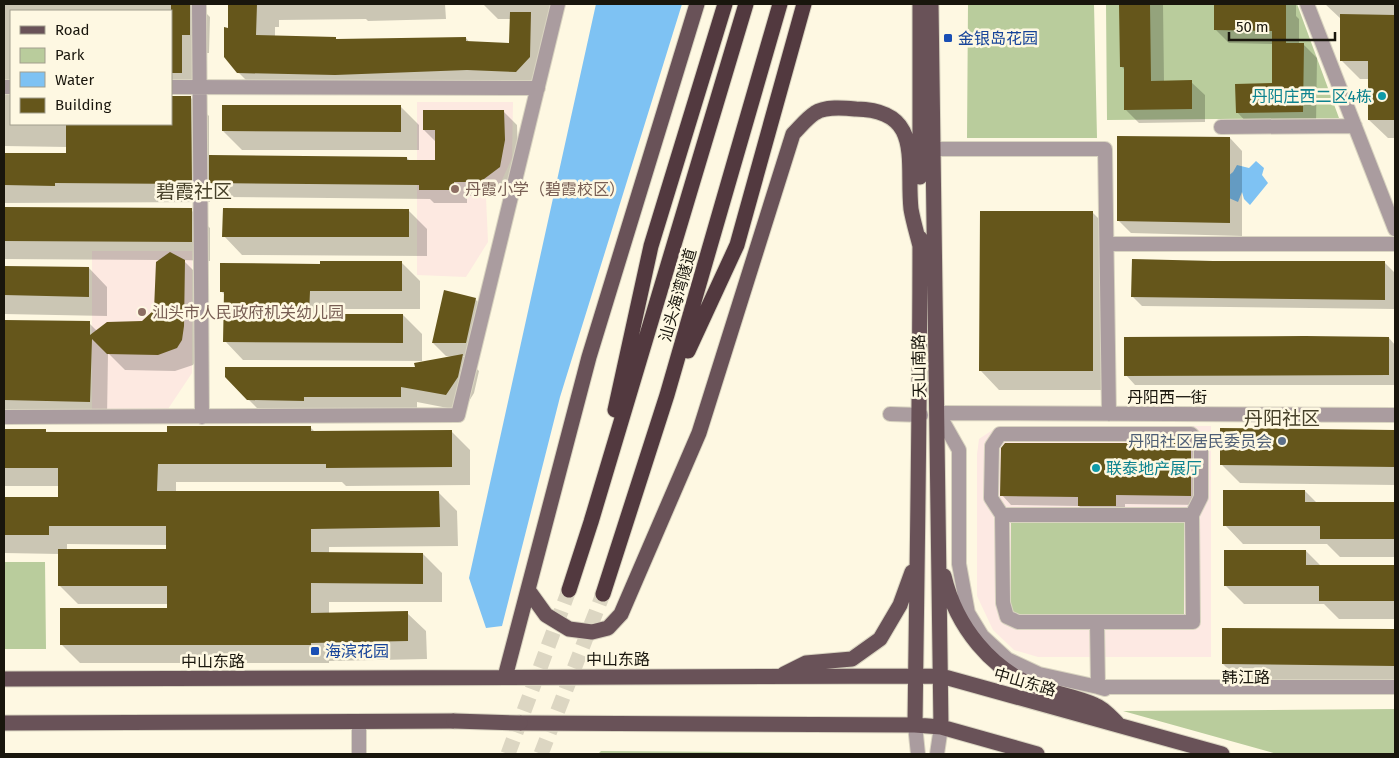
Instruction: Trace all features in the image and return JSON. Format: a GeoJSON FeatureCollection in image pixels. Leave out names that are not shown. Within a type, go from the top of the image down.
{"type":"FeatureCollection","features":[{"type":"Feature","properties":{"kind":"highway"},"geometry":{"type":"LineString","coordinates":[[592,522],[650,246],[725,4]]}},
{"type":"Feature","properties":{"kind":"highway","name":"汕头海湾隧道"},"geometry":{"type":"LineString","coordinates":[[569,590],[592,522],[746,4]]}},
{"type":"Feature","properties":{"kind":"highway","name":"汕头海湾隧道"},"geometry":{"type":"LineString","coordinates":[[603,594],[668,395],[780,4]]}},
{"type":"Feature","properties":{"kind":"highway"},"geometry":{"type":"LineString","coordinates":[[668,395],[737,245],[804,4]]}},
{"type":"Feature","properties":{"kind":"main road"},"geometry":{"type":"LineString","coordinates":[[505,678],[589,357],[697,4]]}},
{"type":"Feature","properties":{"kind":"main road","name":"天山南路"},"geometry":{"type":"LineString","coordinates":[[915,726],[916,562],[920,415],[920,4]]}},
{"type":"Feature","properties":{"kind":"main road","name":"天山南路"},"geometry":{"type":"LineString","coordinates":[[932,4],[941,727]]}},
{"type":"Feature","properties":{"kind":"main road"},"geometry":{"type":"LineString","coordinates":[[528,590],[546,615],[569,629],[592,632],[608,628],[622,614],[699,433],[793,134],[816,112],[840,108],[880,112],[896,120],[902,127],[909,142],[911,210],[920,246]]}},
{"type":"Feature","properties":{"kind":"main road"},"geometry":{"type":"LineString","coordinates":[[939,560],[945,582],[959,617],[971,636],[988,656],[1009,674],[1038,687],[1097,705],[1122,727]]}},
{"type":"Feature","properties":{"kind":"main road"},"geometry":{"type":"LineString","coordinates":[[780,676],[806,663],[852,659],[880,639],[900,605],[916,562]]}},
{"type":"Feature","properties":{"kind":"main road","name":"中山东路"},"geometry":{"type":"LineString","coordinates":[[4,679],[941,676],[1222,754]]}},
{"type":"Feature","properties":{"kind":"main road"},"geometry":{"type":"LineString","coordinates":[[4,723],[360,721],[915,726],[941,727],[1037,754]]}},
{"type":"Feature","properties":{"kind":"street"},"geometry":{"type":"LineString","coordinates":[[199,4],[202,417]]}},
{"type":"Feature","properties":{"kind":"street"},"geometry":{"type":"LineString","coordinates":[[4,417],[458,415],[558,4]]}},
{"type":"Feature","properties":{"kind":"street"},"geometry":{"type":"LineString","coordinates":[[1307,4],[1395,230]]}},
{"type":"Feature","properties":{"kind":"street"},"geometry":{"type":"LineString","coordinates":[[172,87],[538,88]]}},
{"type":"Feature","properties":{"kind":"street"},"geometry":{"type":"LineString","coordinates":[[1221,127],[1354,126]]}},
{"type":"Feature","properties":{"kind":"street"},"geometry":{"type":"LineString","coordinates":[[934,149],[1105,149],[1109,414]]}},
{"type":"Feature","properties":{"kind":"street"},"geometry":{"type":"LineString","coordinates":[[1107,244],[1395,244]]}},
{"type":"Feature","properties":{"kind":"street"},"geometry":{"type":"LineString","coordinates":[[938,413],[958,450],[958,564],[968,612],[982,636],[1006,659],[1039,674],[1098,687],[1097,622]]}},
{"type":"Feature","properties":{"kind":"street","name":"丹阳西一街"},"geometry":{"type":"LineString","coordinates":[[938,413],[1395,415]]}},
{"type":"Feature","properties":{"kind":"street"},"geometry":{"type":"LineString","coordinates":[[890,414],[920,415]]}},
{"type":"Feature","properties":{"kind":"street"},"geometry":{"type":"LineString","coordinates":[[1000,434],[1191,434],[1201,444],[1201,497],[1192,515],[1193,622],[1018,622],[1007,616],[1003,603],[1002,515],[991,498],[992,446],[1000,434]]}},
{"type":"Feature","properties":{"kind":"street"},"geometry":{"type":"LineString","coordinates":[[1002,515],[1192,515]]}},
{"type":"Feature","properties":{"kind":"street","name":"韩江路"},"geometry":{"type":"LineString","coordinates":[[1098,687],[1395,687]]}},
{"type":"Feature","properties":{"kind":"street","name":"韩江路"},"geometry":{"type":"LineString","coordinates":[[1098,687],[1126,694],[1395,695]]}},
{"type":"Feature","properties":{"kind":"street"},"geometry":{"type":"LineString","coordinates":[[360,721],[360,754]]}},
{"type":"Feature","properties":{"kind":"street"},"geometry":{"type":"LineString","coordinates":[[915,726],[918,754]]}},
{"type":"Feature","properties":{"kind":"street"},"geometry":{"type":"LineString","coordinates":[[937,754],[941,727]]}},
{"type":"Feature","properties":{"kind":"shaded area","name":"丹霞小学（碧霞校区）"},"geometry":{"type":"Polygon","coordinates":[[[417,102],[513,102],[512,158],[502,180],[486,197],[488,242],[466,277],[417,275],[417,102]]]}},
{"type":"Feature","properties":{"kind":"shaded area","name":"汕头市人民政府机关幼儿园"},"geometry":{"type":"Polygon","coordinates":[[[92,251],[192,251],[192,373],[166,412],[92,412],[92,251]]]}},
{"type":"Feature","properties":{"kind":"shaded area"},"geometry":{"type":"Polygon","coordinates":[[[1011,426],[1211,426],[1211,657],[1038,657],[1014,650],[993,630],[977,596],[977,454],[979,439],[994,429],[1011,426]]]}},
{"type":"Feature","properties":{"kind":"green space"},"geometry":{"type":"Polygon","coordinates":[[[968,4],[1094,4],[1097,138],[967,138],[968,4]]]}},
{"type":"Feature","properties":{"kind":"green space"},"geometry":{"type":"Polygon","coordinates":[[[1106,4],[1297,4],[1339,118],[1107,120],[1106,4]]]}},
{"type":"Feature","properties":{"kind":"green space"},"geometry":{"type":"Polygon","coordinates":[[[1184,522],[1184,615],[1011,616],[1011,523],[1184,522]]]}},
{"type":"Feature","properties":{"kind":"green space"},"geometry":{"type":"Polygon","coordinates":[[[4,562],[45,562],[46,649],[4,649],[4,562]]]}},
{"type":"Feature","properties":{"kind":"green space"},"geometry":{"type":"Polygon","coordinates":[[[1395,709],[1395,754],[1277,754],[1123,711],[1395,709]]]}},
{"type":"Feature","properties":{"kind":"green space"},"geometry":{"type":"Polygon","coordinates":[[[601,751],[858,753],[860,754],[598,754],[601,751]]]}},
{"type":"Feature","properties":{"kind":"water"},"geometry":{"type":"Polygon","coordinates":[[[596,4],[682,4],[560,397],[502,626],[486,628],[469,578],[596,4]]]}},
{"type":"Feature","properties":{"kind":"water"},"geometry":{"type":"Polygon","coordinates":[[[1256,161],[1264,168],[1262,175],[1268,183],[1250,205],[1244,199],[1242,192],[1238,202],[1222,195],[1222,181],[1233,172],[1237,165],[1249,168],[1256,161]]]}},
{"type":"Feature","properties":{"kind":"building"},"geometry":{"type":"Polygon","coordinates":[[[171,4],[190,4],[190,35],[182,35],[182,73],[172,73],[171,4]]]}},
{"type":"Feature","properties":{"kind":"building"},"geometry":{"type":"Polygon","coordinates":[[[228,4],[257,4],[256,35],[336,37],[336,39],[466,37],[466,41],[509,43],[510,12],[531,12],[530,57],[516,72],[467,70],[335,75],[237,73],[224,57],[224,27],[228,28],[228,4]]]}},
{"type":"Feature","properties":{"kind":"building"},"geometry":{"type":"Polygon","coordinates":[[[1119,4],[1150,4],[1151,81],[1192,80],[1192,109],[1124,110],[1124,67],[1120,67],[1119,4]]]}},
{"type":"Feature","properties":{"kind":"building"},"geometry":{"type":"Polygon","coordinates":[[[1214,4],[1286,4],[1286,43],[1304,43],[1303,112],[1236,113],[1235,84],[1272,83],[1272,31],[1214,30],[1214,4]]]}},
{"type":"Feature","properties":{"kind":"building"},"geometry":{"type":"Polygon","coordinates":[[[1340,14],[1395,15],[1395,120],[1368,120],[1368,61],[1340,61],[1340,14]]]}},
{"type":"Feature","properties":{"kind":"building"},"geometry":{"type":"Polygon","coordinates":[[[172,96],[191,96],[192,184],[55,183],[55,186],[4,185],[4,153],[66,153],[66,125],[172,125],[172,96]]]}},
{"type":"Feature","properties":{"kind":"building"},"geometry":{"type":"Polygon","coordinates":[[[222,105],[401,105],[401,132],[222,131],[222,105]]]}},
{"type":"Feature","properties":{"kind":"building"},"geometry":{"type":"Polygon","coordinates":[[[423,110],[504,110],[505,140],[500,167],[480,182],[454,182],[454,190],[419,190],[419,185],[209,183],[209,155],[407,157],[407,160],[435,160],[435,130],[423,130],[423,110]]]}},
{"type":"Feature","properties":{"kind":"building"},"geometry":{"type":"Polygon","coordinates":[[[1117,136],[1230,137],[1230,223],[1117,221],[1117,136]]]}},
{"type":"Feature","properties":{"kind":"building"},"geometry":{"type":"Polygon","coordinates":[[[4,207],[192,208],[192,242],[4,241],[4,207]]]}},
{"type":"Feature","properties":{"kind":"building"},"geometry":{"type":"Polygon","coordinates":[[[223,208],[409,209],[409,237],[222,237],[223,208]]]}},
{"type":"Feature","properties":{"kind":"building"},"geometry":{"type":"Polygon","coordinates":[[[980,211],[1093,211],[1093,371],[979,371],[980,211]]]}},
{"type":"Feature","properties":{"kind":"building"},"geometry":{"type":"Polygon","coordinates":[[[170,252],[185,260],[184,326],[182,340],[177,348],[158,355],[107,354],[92,339],[90,402],[4,400],[4,320],[90,321],[90,335],[107,322],[142,321],[154,310],[156,262],[170,252]]]}},
{"type":"Feature","properties":{"kind":"building"},"geometry":{"type":"Polygon","coordinates":[[[1132,259],[1385,261],[1385,300],[1131,297],[1132,259]]]}},
{"type":"Feature","properties":{"kind":"building"},"geometry":{"type":"Polygon","coordinates":[[[320,261],[402,261],[402,291],[310,291],[309,314],[403,314],[403,343],[223,342],[224,292],[220,292],[220,263],[320,264],[320,261]]]}},
{"type":"Feature","properties":{"kind":"building"},"geometry":{"type":"Polygon","coordinates":[[[4,266],[89,267],[89,297],[4,295],[4,266]]]}},
{"type":"Feature","properties":{"kind":"building"},"geometry":{"type":"Polygon","coordinates":[[[444,290],[476,298],[466,343],[432,343],[444,290]]]}},
{"type":"Feature","properties":{"kind":"building"},"geometry":{"type":"Polygon","coordinates":[[[1124,337],[1389,337],[1389,375],[1124,376],[1124,337]]]}},
{"type":"Feature","properties":{"kind":"building"},"geometry":{"type":"Polygon","coordinates":[[[463,354],[458,377],[446,395],[401,387],[401,397],[304,397],[304,401],[247,400],[225,377],[225,367],[415,367],[414,363],[463,354]]]}},
{"type":"Feature","properties":{"kind":"building"},"geometry":{"type":"Polygon","coordinates":[[[167,426],[311,426],[311,431],[452,430],[452,467],[326,468],[326,464],[158,464],[157,491],[439,491],[440,527],[311,529],[311,552],[423,553],[423,584],[311,583],[311,613],[408,611],[408,641],[311,643],[311,645],[60,645],[60,608],[167,608],[167,586],[58,586],[58,549],[166,549],[166,526],[49,526],[49,535],[4,535],[4,497],[58,497],[58,468],[4,468],[4,429],[46,429],[46,432],[167,432],[167,426]]]}},
{"type":"Feature","properties":{"kind":"building"},"geometry":{"type":"Polygon","coordinates":[[[1220,428],[1395,430],[1395,467],[1220,465],[1220,428]]]}},
{"type":"Feature","properties":{"kind":"building","name":"联泰地产展厅"},"geometry":{"type":"Polygon","coordinates":[[[1005,443],[1187,443],[1191,447],[1191,496],[1116,495],[1116,506],[1078,506],[1078,497],[1000,496],[1001,448],[1005,443]]]}},
{"type":"Feature","properties":{"kind":"building"},"geometry":{"type":"Polygon","coordinates":[[[1223,490],[1305,490],[1305,502],[1395,502],[1395,539],[1320,539],[1320,526],[1223,526],[1223,490]]]}},
{"type":"Feature","properties":{"kind":"building"},"geometry":{"type":"Polygon","coordinates":[[[1224,550],[1306,550],[1306,565],[1395,565],[1395,601],[1319,601],[1319,586],[1224,586],[1224,550]]]}},
{"type":"Feature","properties":{"kind":"building"},"geometry":{"type":"Polygon","coordinates":[[[1222,628],[1395,629],[1395,666],[1222,664],[1222,628]]]}},
{"type":"Feature","properties":{"kind":"tunnel"},"geometry":{"type":"LineString","coordinates":[[508,754],[569,590]]}},
{"type":"Feature","properties":{"kind":"tunnel"},"geometry":{"type":"LineString","coordinates":[[541,754],[603,594]]}},
{"type":"Feature","properties":{"kind":"place","name":"金银岛花园"},"geometry":{"type":"Point","coordinates":[948,38]}},
{"type":"Feature","properties":{"kind":"place","name":"丹阳庄西二区4栋"},"geometry":{"type":"Point","coordinates":[1382,96]}},
{"type":"Feature","properties":{"kind":"place","name":"丹霞小学（碧霞校区）"},"geometry":{"type":"Point","coordinates":[455,189]}},
{"type":"Feature","properties":{"kind":"place","name":"汕头市人民政府机关幼儿园"},"geometry":{"type":"Point","coordinates":[142,312]}},
{"type":"Feature","properties":{"kind":"place","name":"丹阳社区居民委员会"},"geometry":{"type":"Point","coordinates":[1282,441]}},
{"type":"Feature","properties":{"kind":"place","name":"联泰地产展厅"},"geometry":{"type":"Point","coordinates":[1096,468]}},
{"type":"Feature","properties":{"kind":"place","name":"海滨花园"},"geometry":{"type":"Point","coordinates":[315,651]}},
{"type":"Feature","properties":{"kind":"district","name":"碧霞社区"},"geometry":{"type":"Point","coordinates":[194,191]}},
{"type":"Feature","properties":{"kind":"district","name":"丹阳社区"},"geometry":{"type":"Point","coordinates":[1282,418]}}]}
